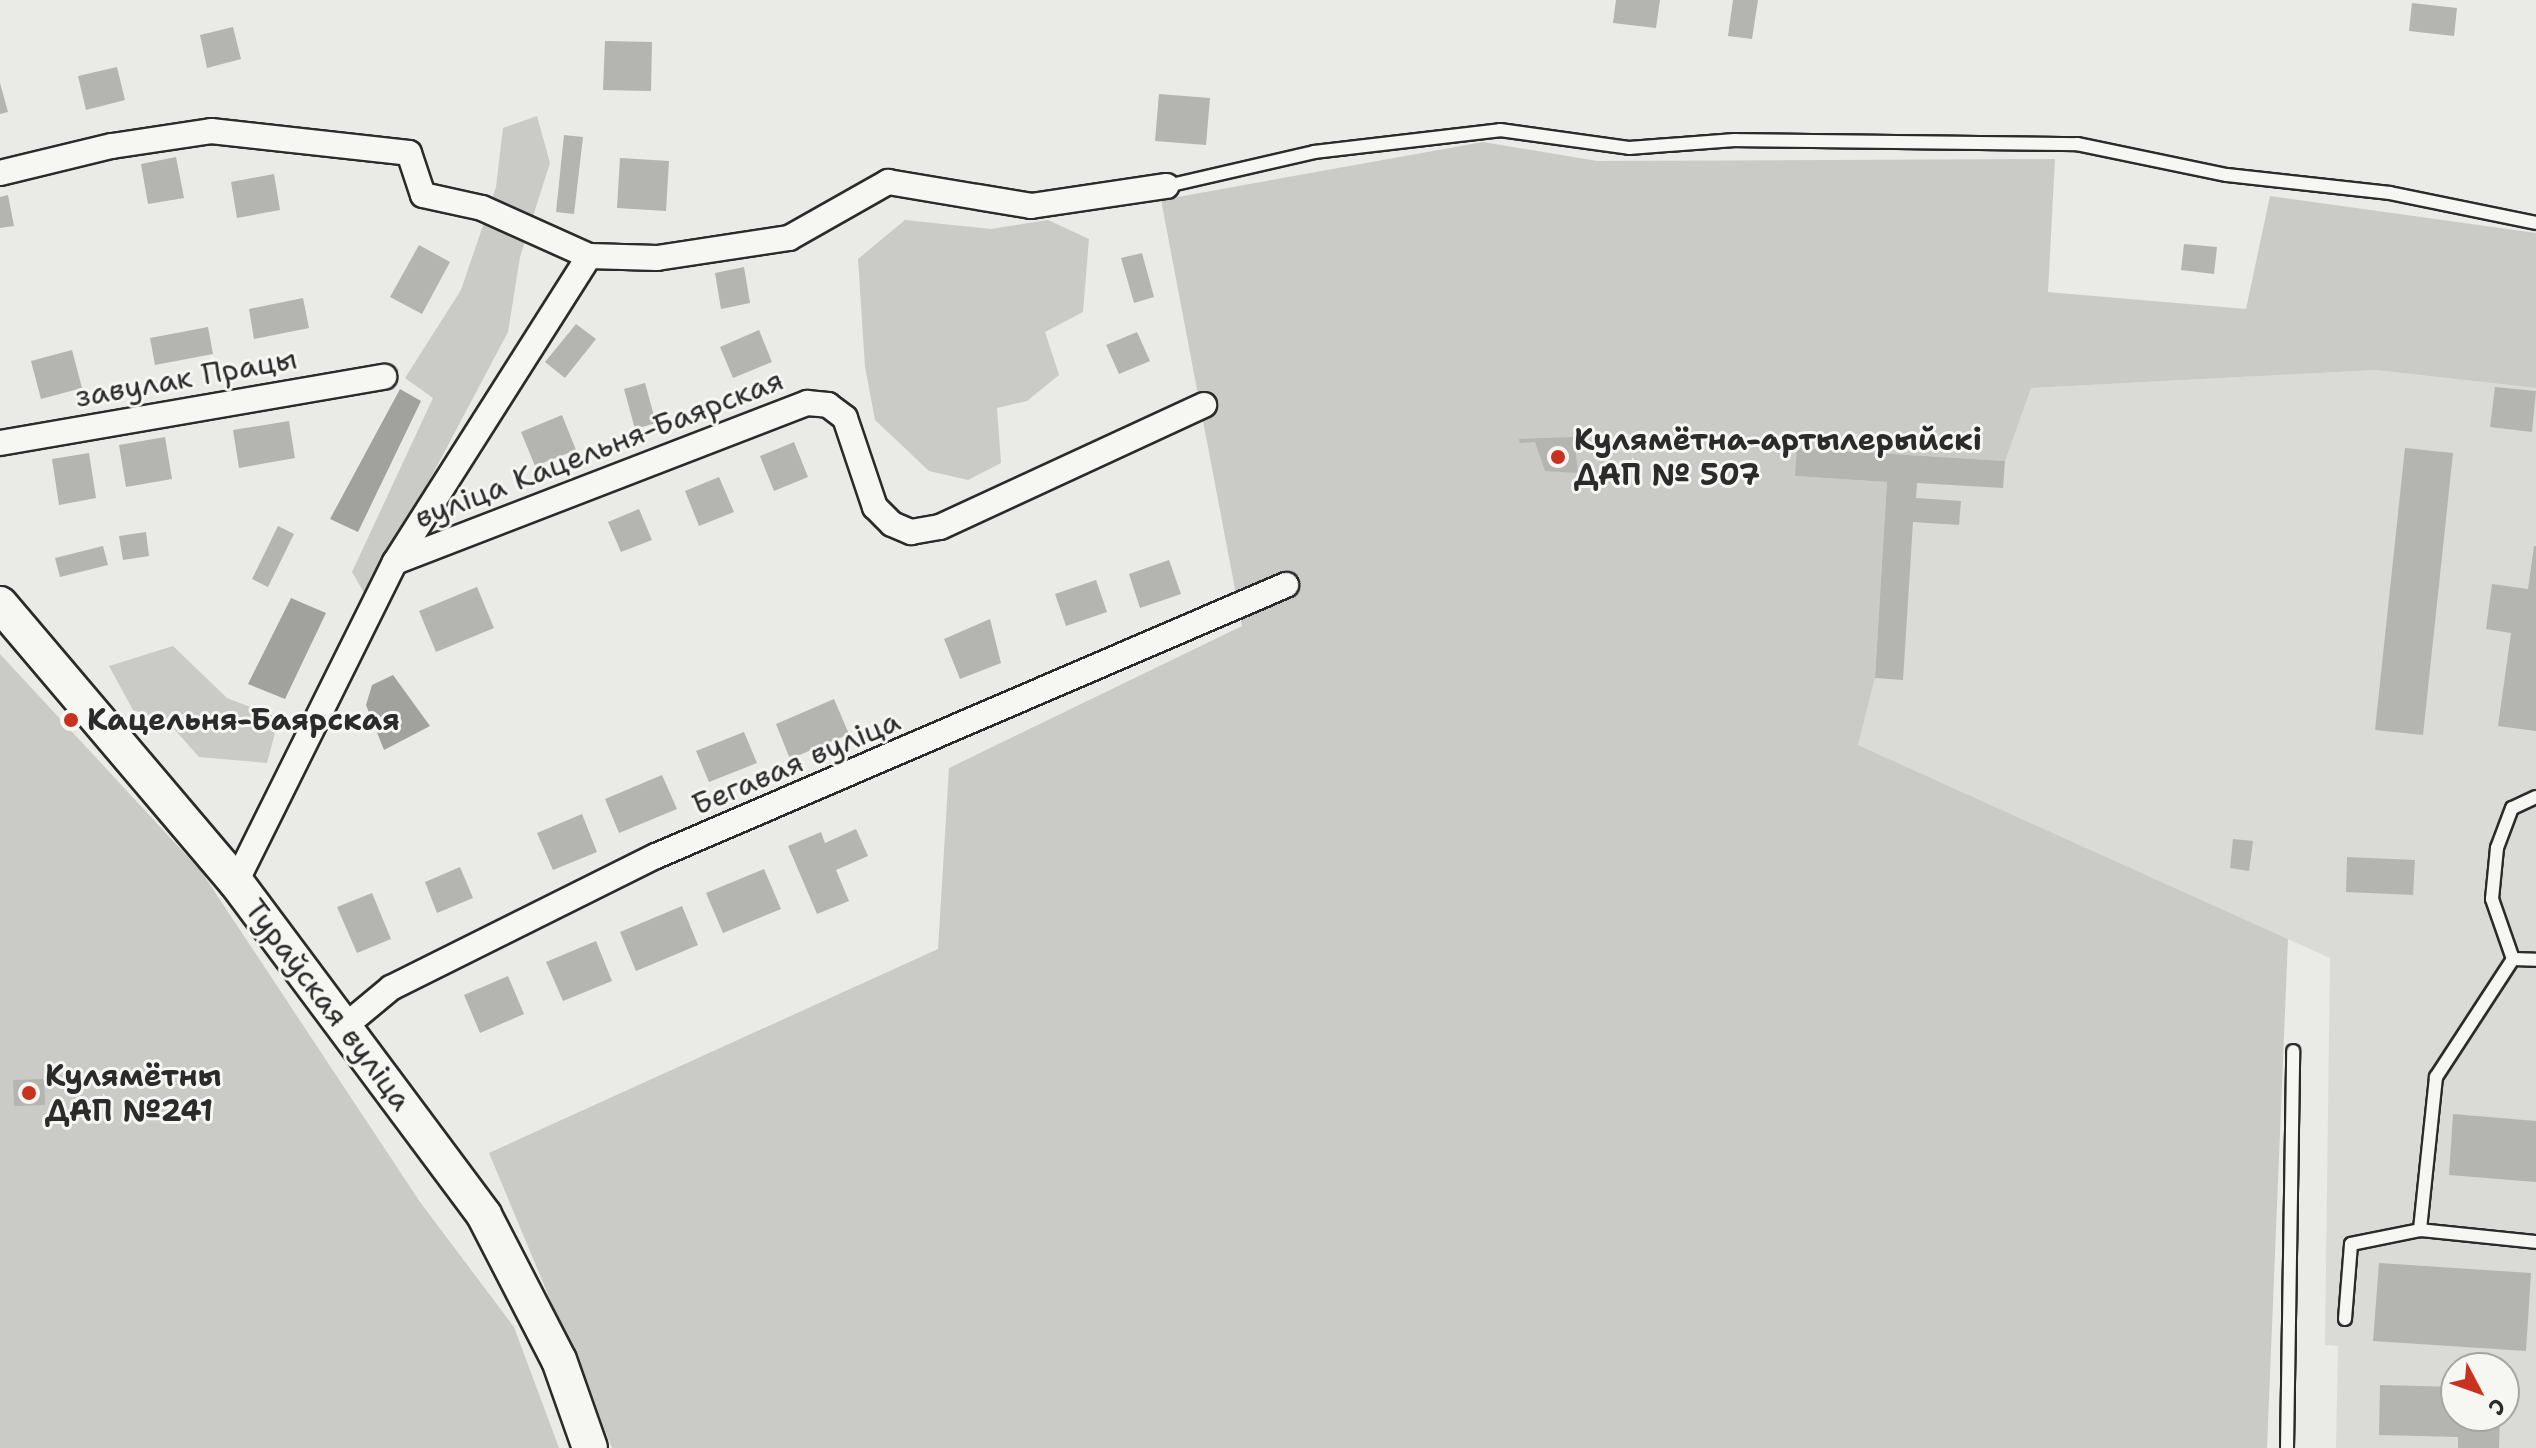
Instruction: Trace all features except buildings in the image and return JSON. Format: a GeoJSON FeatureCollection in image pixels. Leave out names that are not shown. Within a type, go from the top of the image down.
{"type":"FeatureCollection","features":[{"type":"Feature","properties":{"kind":"street"},"geometry":{"type":"LineString","coordinates":[[0,173],[112,146],[211,131],[409,153],[423,195],[482,208],[589,256],[657,258],[789,238],[888,182],[1031,206],[1167,186]]}},
{"type":"Feature","properties":{"kind":"street"},"geometry":{"type":"LineString","coordinates":[[236,882],[395,562],[589,256]]}},
{"type":"Feature","properties":{"kind":"street","name":"завулак Працы"},"geometry":{"type":"LineString","coordinates":[[0,443],[384,377]]}},
{"type":"Feature","properties":{"kind":"street","name":"вуліца Кацельня-Баярская"},"geometry":{"type":"LineString","coordinates":[[395,562],[807,403],[828,405],[845,418],[875,507],[892,524],[911,532],[940,527],[1204,405]]}},
{"type":"Feature","properties":{"kind":"street","name":"Бегавая вуліца"},"geometry":{"type":"LineString","coordinates":[[345,1026],[391,988],[656,856],[1286,585]]}},
{"type":"Feature","properties":{"kind":"street","name":"Тураўская вуліца"},"geometry":{"type":"LineString","coordinates":[[0,604],[236,882],[484,1215],[559,1360],[590,1448]]}},
{"type":"Feature","properties":{"kind":"lane"},"geometry":{"type":"LineString","coordinates":[[1167,186],[1314,152],[1500,130],[1629,148],[1735,140],[2077,144],[2227,175],[2390,193],[2536,223]]}},
{"type":"Feature","properties":{"kind":"lane"},"geometry":{"type":"LineString","coordinates":[[2513,959],[2492,899],[2497,848],[2512,808],[2536,797]]}},
{"type":"Feature","properties":{"kind":"lane"},"geometry":{"type":"LineString","coordinates":[[2513,959],[2536,960]]}},
{"type":"Feature","properties":{"kind":"lane"},"geometry":{"type":"LineString","coordinates":[[2420,1230],[2436,1077],[2513,959]]}},
{"type":"Feature","properties":{"kind":"lane"},"geometry":{"type":"LineString","coordinates":[[2287,1448],[2293,1051]]}},
{"type":"Feature","properties":{"kind":"lane"},"geometry":{"type":"LineString","coordinates":[[2345,1319],[2351,1244],[2420,1230],[2536,1242]]}},
{"type":"Feature","properties":{"kind":"shaded area"},"geometry":{"type":"Polygon","coordinates":[[[537,116],[550,163],[520,257],[508,332],[367,598],[352,572],[433,398],[405,378],[461,290],[496,187],[503,128],[537,116]]]}},
{"type":"Feature","properties":{"kind":"shaded area"},"geometry":{"type":"Polygon","coordinates":[[[1483,142],[1597,161],[2055,159],[2048,292],[2246,309],[2270,196],[2536,233],[2536,388],[2375,370],[2031,388],[2005,461],[1798,448],[1796,476],[1887,482],[1875,678],[1858,745],[2288,939],[2267,1448],[612,1448],[489,1153],[938,949],[949,768],[1242,626],[1161,200],[1483,142]]]}},
{"type":"Feature","properties":{"kind":"shaded area"},"geometry":{"type":"Polygon","coordinates":[[[905,220],[991,229],[1048,220],[1089,239],[1083,312],[1045,332],[1059,375],[1027,401],[997,408],[1001,463],[968,480],[929,471],[875,420],[865,367],[858,259],[905,220]]]}},
{"type":"Feature","properties":{"kind":"shaded area"},"geometry":{"type":"Polygon","coordinates":[[[2375,370],[2536,388],[2536,1448],[2336,1448],[2338,1346],[2325,1345],[2330,958],[1858,745],[1875,678],[1886,482],[1795,476],[1797,448],[2031,388],[2375,370]]]}},
{"type":"Feature","properties":{"kind":"shaded area"},"geometry":{"type":"Polygon","coordinates":[[[400,389],[421,401],[358,532],[330,519],[400,389]]]}},
{"type":"Feature","properties":{"kind":"shaded area"},"geometry":{"type":"Polygon","coordinates":[[[291,598],[326,613],[285,699],[248,684],[291,598]]]}},
{"type":"Feature","properties":{"kind":"shaded area"},"geometry":{"type":"Polygon","coordinates":[[[173,646],[227,698],[279,718],[267,763],[199,757],[168,722],[133,710],[109,666],[173,646]]]}},
{"type":"Feature","properties":{"kind":"shaded area"},"geometry":{"type":"Polygon","coordinates":[[[0,654],[201,871],[420,1202],[514,1327],[559,1448],[0,1448],[0,654]]]}},
{"type":"Feature","properties":{"kind":"shaded area"},"geometry":{"type":"Polygon","coordinates":[[[393,675],[430,726],[384,750],[366,705],[372,685],[393,675]]]}},
{"type":"Feature","properties":{"kind":"place","name":"Кулямётна-артылерыйскі ДАП № 507"},"geometry":{"type":"Point","coordinates":[1558,457]}},
{"type":"Feature","properties":{"kind":"place","name":"Кацельня-Баярская"},"geometry":{"type":"Point","coordinates":[71,720]}},
{"type":"Feature","properties":{"kind":"place","name":"Кулямётны ДАП №241"},"geometry":{"type":"Point","coordinates":[29,1093]}}]}
